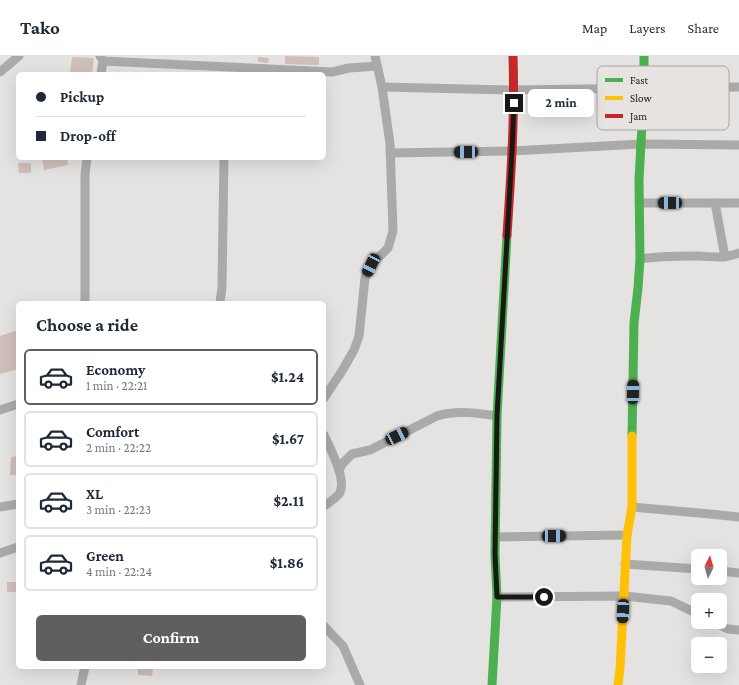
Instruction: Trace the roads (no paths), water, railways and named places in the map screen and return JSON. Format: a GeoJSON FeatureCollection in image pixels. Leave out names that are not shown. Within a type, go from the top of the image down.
{"type":"FeatureCollection","features":[{"type":"Feature","properties":{"kind":"street"},"geometry":{"type":"LineString","coordinates":[[0,72],[19,56]]}},
{"type":"Feature","properties":{"kind":"street"},"geometry":{"type":"LineString","coordinates":[[326,395],[354,350],[358,336],[364,278],[371,265],[388,248],[393,231],[390,144],[382,87],[375,56]]}},
{"type":"Feature","properties":{"kind":"street"},"geometry":{"type":"LineString","coordinates":[[492,685],[497,597],[495,537],[497,416],[512,151],[514,90],[513,56]]}},
{"type":"Feature","properties":{"kind":"street"},"geometry":{"type":"LineString","coordinates":[[101,72],[101,58],[225,70],[332,72],[349,68],[377,66]]}},
{"type":"Feature","properties":{"kind":"street"},"geometry":{"type":"LineString","coordinates":[[382,87],[514,90],[597,89]]}},
{"type":"Feature","properties":{"kind":"street"},"geometry":{"type":"LineString","coordinates":[[729,87],[739,87]]}},
{"type":"Feature","properties":{"kind":"street"},"geometry":{"type":"LineString","coordinates":[[618,685],[627,535],[632,507],[634,323],[640,259],[639,180],[642,130]]}},
{"type":"Feature","properties":{"kind":"street"},"geometry":{"type":"LineString","coordinates":[[390,153],[512,151],[641,144],[739,145]]}},
{"type":"Feature","properties":{"kind":"street"},"geometry":{"type":"LineString","coordinates":[[85,301],[85,174],[87,160]]}},
{"type":"Feature","properties":{"kind":"street"},"geometry":{"type":"LineString","coordinates":[[220,301],[222,287],[224,160]]}},
{"type":"Feature","properties":{"kind":"street"},"geometry":{"type":"LineString","coordinates":[[639,203],[739,203]]}},
{"type":"Feature","properties":{"kind":"street"},"geometry":{"type":"LineString","coordinates":[[715,203],[725,257]]}},
{"type":"Feature","properties":{"kind":"street"},"geometry":{"type":"LineString","coordinates":[[640,259],[654,256],[698,256],[720,258],[739,253]]}},
{"type":"Feature","properties":{"kind":"street"},"geometry":{"type":"LineString","coordinates":[[0,410],[16,405]]}},
{"type":"Feature","properties":{"kind":"street"},"geometry":{"type":"LineString","coordinates":[[339,471],[342,464],[352,454],[370,450],[437,416],[448,413],[484,414],[497,416]]}},
{"type":"Feature","properties":{"kind":"street"},"geometry":{"type":"LineString","coordinates":[[326,440],[339,471],[342,484],[339,494],[326,504]]}},
{"type":"Feature","properties":{"kind":"street"},"geometry":{"type":"LineString","coordinates":[[0,507],[16,504]]}},
{"type":"Feature","properties":{"kind":"street"},"geometry":{"type":"LineString","coordinates":[[632,507],[739,517]]}},
{"type":"Feature","properties":{"kind":"street"},"geometry":{"type":"LineString","coordinates":[[495,537],[627,535]]}},
{"type":"Feature","properties":{"kind":"street"},"geometry":{"type":"LineString","coordinates":[[0,553],[16,548]]}},
{"type":"Feature","properties":{"kind":"street"},"geometry":{"type":"LineString","coordinates":[[626,564],[691,569]]}},
{"type":"Feature","properties":{"kind":"street"},"geometry":{"type":"LineString","coordinates":[[727,572],[739,573]]}},
{"type":"Feature","properties":{"kind":"street"},"geometry":{"type":"LineString","coordinates":[[497,597],[624,596],[671,601],[691,611]]}},
{"type":"Feature","properties":{"kind":"street"},"geometry":{"type":"LineString","coordinates":[[326,628],[343,646],[360,685]]}},
{"type":"Feature","properties":{"kind":"street"},"geometry":{"type":"LineString","coordinates":[[727,628],[739,630]]}},
{"type":"Feature","properties":{"kind":"street"},"geometry":{"type":"LineString","coordinates":[[81,685],[85,669]]}}]}
